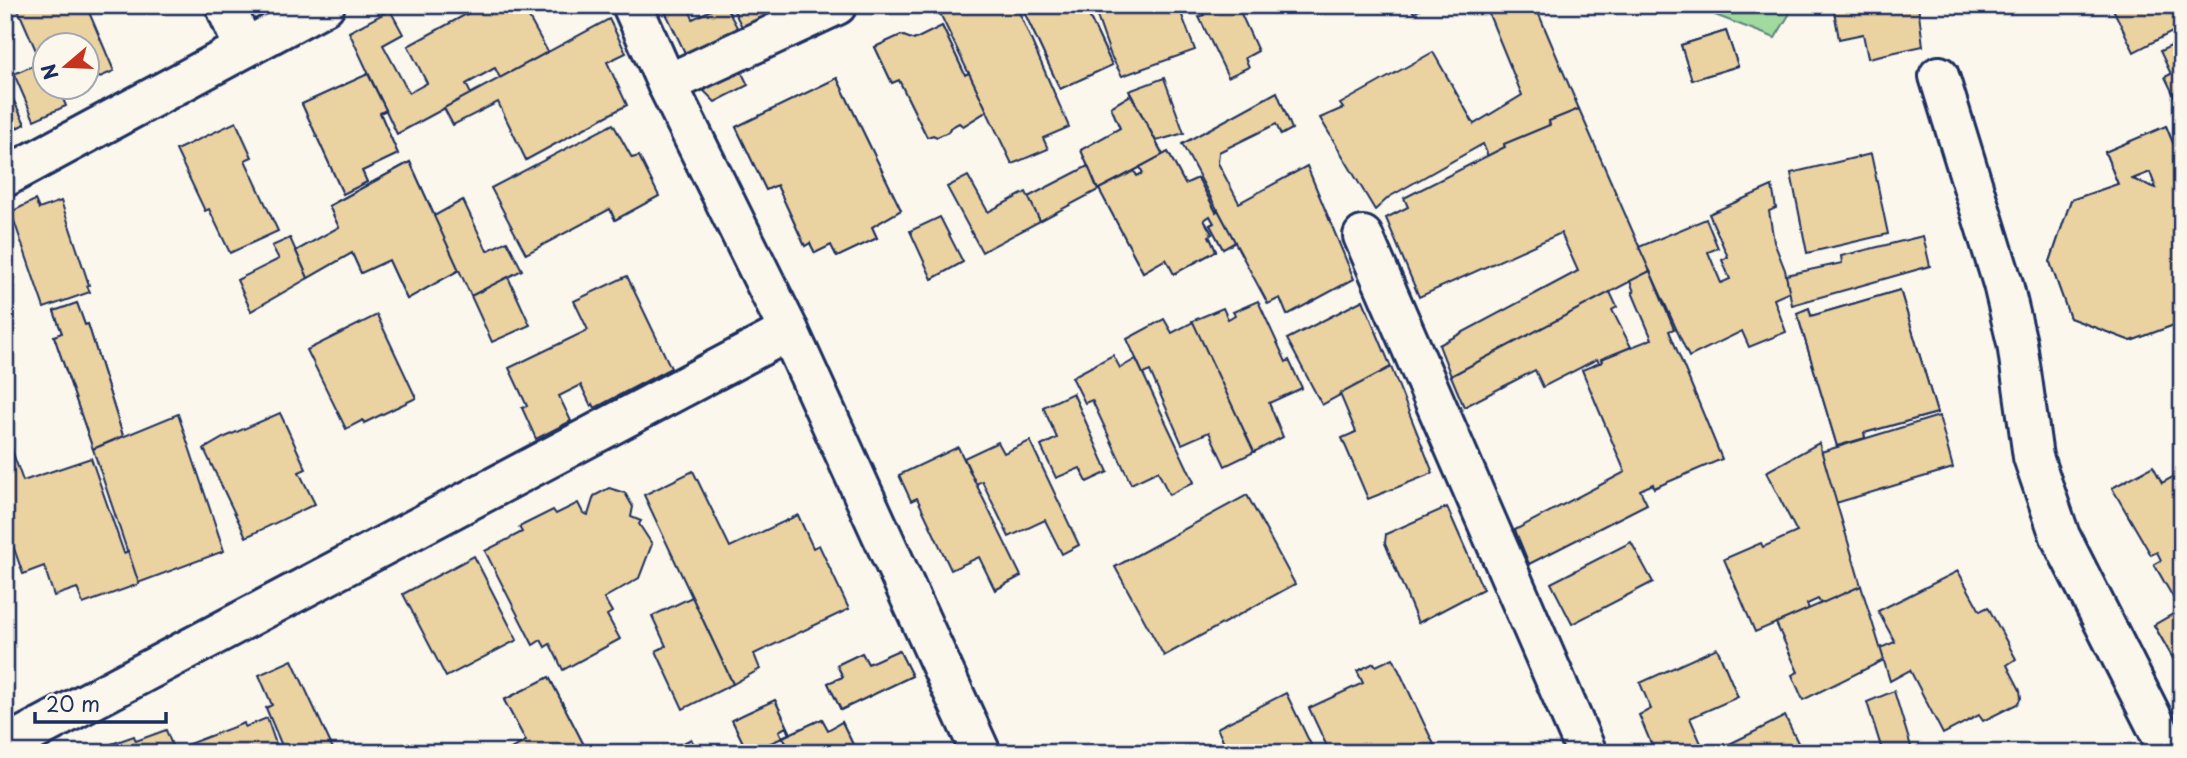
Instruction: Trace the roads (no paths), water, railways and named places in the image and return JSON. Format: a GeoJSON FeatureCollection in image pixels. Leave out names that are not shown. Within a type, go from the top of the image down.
{"type":"FeatureCollection","features":[{"type":"Feature","properties":{"kind":"street"},"geometry":{"type":"LineString","coordinates":[[225,5],[244,48]]}},
{"type":"Feature","properties":{"kind":"street"},"geometry":{"type":"LineString","coordinates":[[5,177],[325,5]]}},
{"type":"Feature","properties":{"kind":"street"},"geometry":{"type":"LineString","coordinates":[[632,5],[667,85],[789,331],[981,753]]}},
{"type":"Feature","properties":{"kind":"street"},"geometry":{"type":"LineString","coordinates":[[667,85],[837,5]]}},
{"type":"Feature","properties":{"kind":"street"},"geometry":{"type":"LineString","coordinates":[[1939,76],[2003,284],[2017,343],[2033,457],[2060,536],[2170,753]]}},
{"type":"Feature","properties":{"kind":"street"},"geometry":{"type":"LineString","coordinates":[[1363,236],[1587,753]]}},
{"type":"Feature","properties":{"kind":"street"},"geometry":{"type":"LineString","coordinates":[[5,746],[789,331]]}}]}
